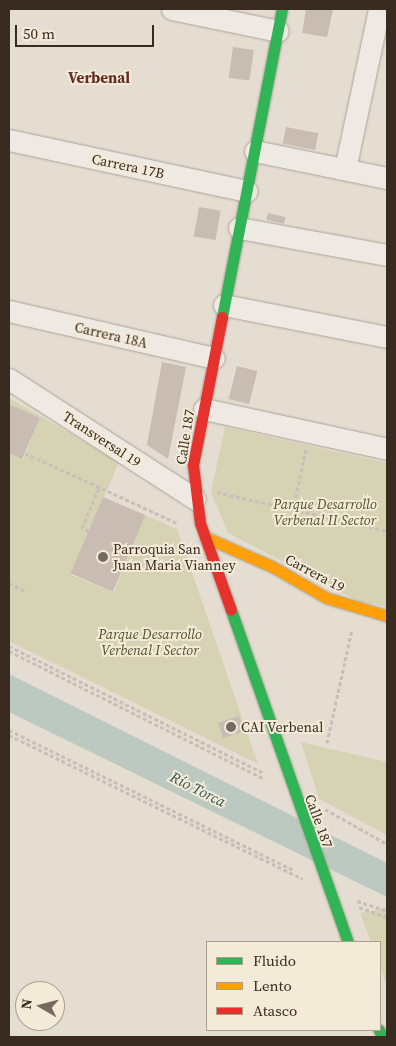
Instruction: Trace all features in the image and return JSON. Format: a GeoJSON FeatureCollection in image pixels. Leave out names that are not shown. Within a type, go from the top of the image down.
{"type":"FeatureCollection","features":[{"type":"Feature","properties":{"kind":"street"},"geometry":{"type":"LineString","coordinates":[[172,9],[278,31]]}},
{"type":"Feature","properties":{"kind":"street","name":"Calle 187"},"geometry":{"type":"LineString","coordinates":[[282,9],[193,465],[200,494],[205,537],[296,800],[348,941]]}},
{"type":"Feature","properties":{"kind":"street"},"geometry":{"type":"LineString","coordinates":[[345,169],[379,9]]}},
{"type":"Feature","properties":{"kind":"street","name":"Carrera 17B"},"geometry":{"type":"LineString","coordinates":[[9,140],[247,191]]}},
{"type":"Feature","properties":{"kind":"street"},"geometry":{"type":"LineString","coordinates":[[255,151],[387,178]]}},
{"type":"Feature","properties":{"kind":"street"},"geometry":{"type":"LineString","coordinates":[[239,228],[387,256]]}},
{"type":"Feature","properties":{"kind":"street"},"geometry":{"type":"LineString","coordinates":[[224,305],[387,336]]}},
{"type":"Feature","properties":{"kind":"street","name":"Carrera 18A"},"geometry":{"type":"LineString","coordinates":[[9,312],[214,358]]}},
{"type":"Feature","properties":{"kind":"street","name":"Transversal 19"},"geometry":{"type":"LineString","coordinates":[[9,379],[200,494]]}},
{"type":"Feature","properties":{"kind":"street"},"geometry":{"type":"LineString","coordinates":[[204,409],[387,449]]}},
{"type":"Feature","properties":{"kind":"street","name":"Carrera 19"},"geometry":{"type":"LineString","coordinates":[[205,537],[259,561],[327,598],[357,609],[387,616]]}},
{"type":"Feature","properties":{"kind":"street"},"geometry":{"type":"LineString","coordinates":[[222,586],[231,566],[259,561]]}},
{"type":"Feature","properties":{"kind":"path"},"geometry":{"type":"LineString","coordinates":[[293,510],[309,432]]}},
{"type":"Feature","properties":{"kind":"path"},"geometry":{"type":"LineString","coordinates":[[25,453],[181,525]]}},
{"type":"Feature","properties":{"kind":"path"},"geometry":{"type":"LineString","coordinates":[[89,531],[82,528],[99,487]]}},
{"type":"Feature","properties":{"kind":"path"},"geometry":{"type":"LineString","coordinates":[[200,494],[293,510],[387,531]]}},
{"type":"Feature","properties":{"kind":"path"},"geometry":{"type":"LineString","coordinates":[[125,506],[127,500]]}},
{"type":"Feature","properties":{"kind":"path"},"geometry":{"type":"LineString","coordinates":[[9,583],[24,591]]}},
{"type":"Feature","properties":{"kind":"path"},"geometry":{"type":"LineString","coordinates":[[327,744],[357,609]]}},
{"type":"Feature","properties":{"kind":"path"},"geometry":{"type":"LineString","coordinates":[[9,646],[264,773],[266,779],[9,651]]}},
{"type":"Feature","properties":{"kind":"path"},"geometry":{"type":"LineString","coordinates":[[9,730],[294,870]]}},
{"type":"Feature","properties":{"kind":"path"},"geometry":{"type":"LineString","coordinates":[[9,735],[330,892],[387,911]]}},
{"type":"Feature","properties":{"kind":"green space","name":"Parque Desarrollo Verbenal I Sector"},"geometry":{"type":"Polygon","coordinates":[[[9,398],[119,462],[71,575],[114,592],[145,515],[177,529],[258,764],[9,641],[9,453],[23,459],[40,418],[10,405],[9,407],[9,398]]]}},
{"type":"Feature","properties":{"kind":"green space","name":"Parque Desarrollo Verbenal II Sector"},"geometry":{"type":"Polygon","coordinates":[[[225,427],[387,463],[387,607],[358,601],[228,533],[211,492],[225,427]]]}},
{"type":"Feature","properties":{"kind":"green space"},"geometry":{"type":"Polygon","coordinates":[[[301,742],[387,762],[387,835],[319,799],[301,742]]]}},
{"type":"Feature","properties":{"kind":"green space"},"geometry":{"type":"Polygon","coordinates":[[[387,908],[387,986],[381,969],[381,941],[371,941],[360,913],[387,908]]]}},
{"type":"Feature","properties":{"kind":"water","name":"Río Torca"},"geometry":{"type":"Polygon","coordinates":[[[9,674],[387,863],[387,897],[9,712],[9,674]]]}},
{"type":"Feature","properties":{"kind":"building"},"geometry":{"type":"Polygon","coordinates":[[[306,9],[333,9],[327,37],[302,33],[306,9]]]}},
{"type":"Feature","properties":{"kind":"building"},"geometry":{"type":"Polygon","coordinates":[[[233,47],[254,50],[249,81],[229,78],[233,47]]]}},
{"type":"Feature","properties":{"kind":"building"},"geometry":{"type":"Polygon","coordinates":[[[286,127],[318,133],[315,150],[283,144],[286,127]]]}},
{"type":"Feature","properties":{"kind":"building"},"geometry":{"type":"Polygon","coordinates":[[[199,207],[221,211],[215,240],[194,237],[199,207]]]}},
{"type":"Feature","properties":{"kind":"building"},"geometry":{"type":"Polygon","coordinates":[[[268,213],[286,217],[284,224],[266,220],[268,213]]]}},
{"type":"Feature","properties":{"kind":"building"},"geometry":{"type":"Polygon","coordinates":[[[162,362],[186,367],[168,459],[147,445],[162,362]]]}},
{"type":"Feature","properties":{"kind":"building"},"geometry":{"type":"Polygon","coordinates":[[[237,366],[257,371],[249,404],[229,399],[237,366]]]}},
{"type":"Feature","properties":{"kind":"building"},"geometry":{"type":"Polygon","coordinates":[[[9,404],[40,418],[22,459],[9,453],[9,404]]]}},
{"type":"Feature","properties":{"kind":"building","name":"Parroquia San Juan Maria Vianney"},"geometry":{"type":"Polygon","coordinates":[[[103,497],[145,515],[113,591],[71,573],[103,497]]]}},
{"type":"Feature","properties":{"kind":"building","name":"CAI Verbenal"},"geometry":{"type":"Polygon","coordinates":[[[239,716],[244,731],[223,738],[218,723],[239,716]]]}},
{"type":"Feature","properties":{"kind":"traffic: fast"},"geometry":{"type":"LineString","coordinates":[[222,317],[282,9]]}},
{"type":"Feature","properties":{"kind":"traffic: fast"},"geometry":{"type":"LineString","coordinates":[[231,610],[348,941]]}},
{"type":"Feature","properties":{"kind":"traffic: fast"},"geometry":{"type":"LineString","coordinates":[[379,1031],[382,1037]]}},
{"type":"Feature","properties":{"kind":"traffic: slow"},"geometry":{"type":"LineString","coordinates":[[205,537],[273,567],[327,598],[387,616]]}},
{"type":"Feature","properties":{"kind":"traffic: jam"},"geometry":{"type":"LineString","coordinates":[[222,317],[193,465],[200,523],[231,610]]}},
{"type":"Feature","properties":{"kind":"place","name":"Parroquia San Juan Maria Vianney"},"geometry":{"type":"Point","coordinates":[103,557]}},
{"type":"Feature","properties":{"kind":"place","name":"CAI Verbenal"},"geometry":{"type":"Point","coordinates":[231,727]}},
{"type":"Feature","properties":{"kind":"district","name":"Verbenal"},"geometry":{"type":"Point","coordinates":[99,78]}}]}
